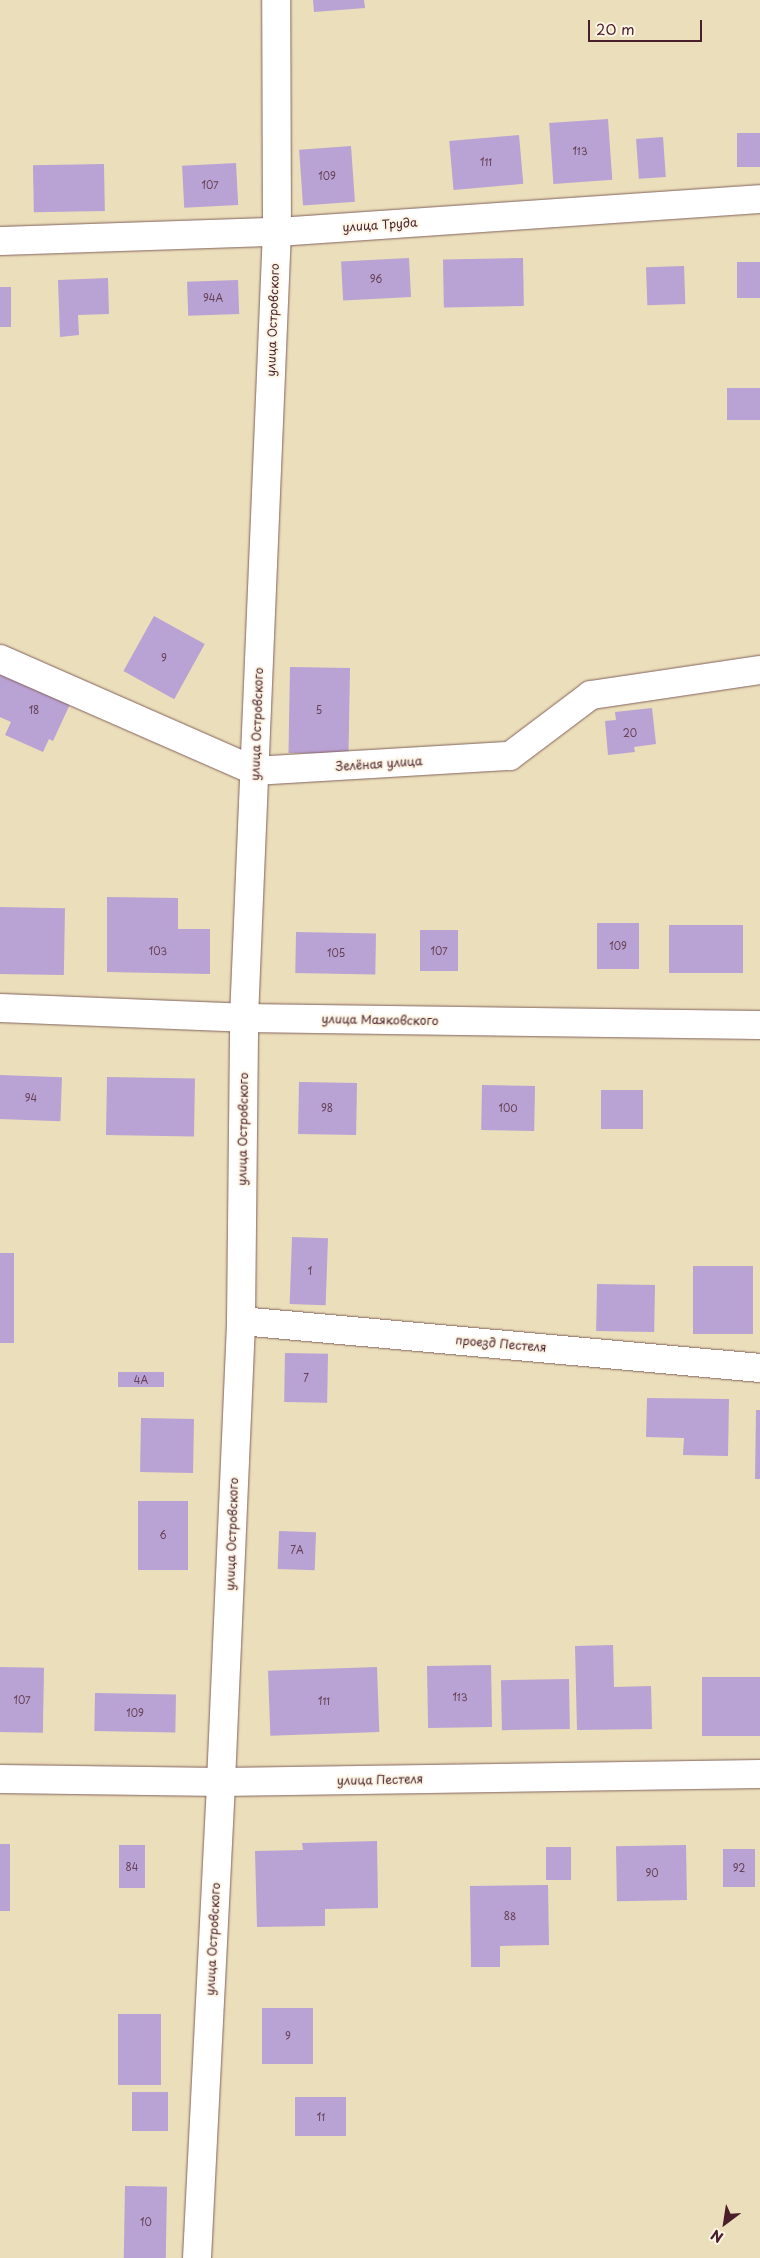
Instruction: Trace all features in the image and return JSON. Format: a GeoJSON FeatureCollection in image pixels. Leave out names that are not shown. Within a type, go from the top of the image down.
{"type":"FeatureCollection","features":[{"type":"Feature","properties":{"kind":"street","name":"улица Островского"},"geometry":{"type":"LineString","coordinates":[[197,2258],[221,1782],[241,1321],[244,1018],[277,232],[276,0]]}},
{"type":"Feature","properties":{"kind":"street","name":"улица Труда"},"geometry":{"type":"LineString","coordinates":[[0,241],[277,232],[760,199]]}},
{"type":"Feature","properties":{"kind":"street","name":"Зелёная улица"},"geometry":{"type":"LineString","coordinates":[[0,660],[255,771],[510,756],[592,695],[760,670]]}},
{"type":"Feature","properties":{"kind":"street","name":"улица Маяковского"},"geometry":{"type":"LineString","coordinates":[[0,1008],[244,1018],[760,1025]]}},
{"type":"Feature","properties":{"kind":"street","name":"проезд Пестеля"},"geometry":{"type":"LineString","coordinates":[[241,1321],[760,1368]]}},
{"type":"Feature","properties":{"kind":"street","name":"улица Пестеля"},"geometry":{"type":"LineString","coordinates":[[0,1779],[221,1782],[760,1774]]}},
{"type":"Feature","properties":{"kind":"building"},"geometry":{"type":"Polygon","coordinates":[[[313,0],[364,0],[365,8],[314,12],[313,0]]]}},
{"type":"Feature","properties":{"kind":"building"},"geometry":{"type":"Polygon","coordinates":[[[608,119],[612,180],[553,184],[549,123],[608,119]]]}},
{"type":"Feature","properties":{"kind":"building"},"geometry":{"type":"Polygon","coordinates":[[[737,133],[760,133],[760,167],[737,167],[737,133]]]}},
{"type":"Feature","properties":{"kind":"building"},"geometry":{"type":"Polygon","coordinates":[[[519,135],[523,184],[454,190],[449,141],[519,135]]]}},
{"type":"Feature","properties":{"kind":"building"},"geometry":{"type":"Polygon","coordinates":[[[663,137],[666,177],[639,179],[636,139],[663,137]]]}},
{"type":"Feature","properties":{"kind":"building"},"geometry":{"type":"Polygon","coordinates":[[[351,146],[355,202],[303,205],[299,150],[351,146]]]}},
{"type":"Feature","properties":{"kind":"building"},"geometry":{"type":"Polygon","coordinates":[[[236,163],[238,205],[184,208],[182,166],[236,163]]]}},
{"type":"Feature","properties":{"kind":"building"},"geometry":{"type":"Polygon","coordinates":[[[104,164],[105,211],[34,212],[33,165],[104,164]]]}},
{"type":"Feature","properties":{"kind":"building"},"geometry":{"type":"Polygon","coordinates":[[[409,258],[411,297],[343,301],[341,262],[409,258]]]}},
{"type":"Feature","properties":{"kind":"building"},"geometry":{"type":"Polygon","coordinates":[[[523,258],[524,306],[444,307],[443,259],[523,258]]]}},
{"type":"Feature","properties":{"kind":"building"},"geometry":{"type":"Polygon","coordinates":[[[737,262],[760,262],[760,298],[737,298],[737,262]]]}},
{"type":"Feature","properties":{"kind":"building"},"geometry":{"type":"Polygon","coordinates":[[[684,266],[685,304],[647,305],[646,267],[684,266]]]}},
{"type":"Feature","properties":{"kind":"building"},"geometry":{"type":"Polygon","coordinates":[[[108,278],[109,314],[78,315],[79,335],[60,337],[58,280],[108,278]]]}},
{"type":"Feature","properties":{"kind":"building"},"geometry":{"type":"Polygon","coordinates":[[[238,280],[239,314],[188,316],[187,282],[238,280]]]}},
{"type":"Feature","properties":{"kind":"building"},"geometry":{"type":"Polygon","coordinates":[[[0,287],[11,287],[11,327],[0,327],[0,287]]]}},
{"type":"Feature","properties":{"kind":"building"},"geometry":{"type":"Polygon","coordinates":[[[727,388],[760,388],[760,420],[727,420],[727,388]]]}},
{"type":"Feature","properties":{"kind":"building"},"geometry":{"type":"Polygon","coordinates":[[[154,616],[205,644],[174,699],[123,671],[154,616]]]}},
{"type":"Feature","properties":{"kind":"building"},"geometry":{"type":"Polygon","coordinates":[[[290,667],[350,668],[348,754],[288,753],[290,667]]]}},
{"type":"Feature","properties":{"kind":"building"},"geometry":{"type":"Polygon","coordinates":[[[0,670],[71,702],[53,741],[49,739],[43,752],[5,735],[11,722],[0,717],[0,670]]]}},
{"type":"Feature","properties":{"kind":"building"},"geometry":{"type":"Polygon","coordinates":[[[652,708],[656,744],[634,747],[635,752],[608,755],[605,721],[616,720],[615,712],[652,708]]]}},
{"type":"Feature","properties":{"kind":"building"},"geometry":{"type":"Polygon","coordinates":[[[107,897],[178,898],[178,929],[210,929],[210,974],[107,972],[107,897]]]}},
{"type":"Feature","properties":{"kind":"building"},"geometry":{"type":"Polygon","coordinates":[[[0,907],[65,908],[64,975],[0,974],[0,907]]]}},
{"type":"Feature","properties":{"kind":"building"},"geometry":{"type":"Polygon","coordinates":[[[597,923],[639,923],[639,969],[597,969],[597,923]]]}},
{"type":"Feature","properties":{"kind":"building"},"geometry":{"type":"Polygon","coordinates":[[[669,925],[743,925],[743,973],[669,973],[669,925]]]}},
{"type":"Feature","properties":{"kind":"building"},"geometry":{"type":"Polygon","coordinates":[[[420,930],[458,930],[458,971],[420,971],[420,930]]]}},
{"type":"Feature","properties":{"kind":"building"},"geometry":{"type":"Polygon","coordinates":[[[296,932],[376,933],[375,974],[295,973],[296,932]]]}},
{"type":"Feature","properties":{"kind":"building"},"geometry":{"type":"Polygon","coordinates":[[[0,1075],[62,1077],[60,1121],[0,1119],[0,1075]]]}},
{"type":"Feature","properties":{"kind":"building"},"geometry":{"type":"Polygon","coordinates":[[[107,1077],[195,1079],[194,1137],[106,1135],[107,1077]]]}},
{"type":"Feature","properties":{"kind":"building"},"geometry":{"type":"Polygon","coordinates":[[[299,1082],[357,1083],[356,1135],[298,1134],[299,1082]]]}},
{"type":"Feature","properties":{"kind":"building"},"geometry":{"type":"Polygon","coordinates":[[[482,1085],[535,1086],[534,1131],[481,1130],[482,1085]]]}},
{"type":"Feature","properties":{"kind":"building"},"geometry":{"type":"Polygon","coordinates":[[[601,1090],[643,1090],[643,1129],[601,1129],[601,1090]]]}},
{"type":"Feature","properties":{"kind":"building"},"geometry":{"type":"Polygon","coordinates":[[[292,1237],[328,1238],[326,1305],[290,1304],[292,1237]]]}},
{"type":"Feature","properties":{"kind":"building"},"geometry":{"type":"Polygon","coordinates":[[[0,1253],[14,1253],[14,1343],[0,1343],[0,1253]]]}},
{"type":"Feature","properties":{"kind":"building"},"geometry":{"type":"Polygon","coordinates":[[[693,1266],[753,1266],[753,1334],[693,1334],[693,1266]]]}},
{"type":"Feature","properties":{"kind":"building"},"geometry":{"type":"Polygon","coordinates":[[[597,1284],[655,1285],[654,1332],[596,1331],[597,1284]]]}},
{"type":"Feature","properties":{"kind":"building"},"geometry":{"type":"Polygon","coordinates":[[[285,1353],[328,1354],[327,1403],[284,1402],[285,1353]]]}},
{"type":"Feature","properties":{"kind":"building"},"geometry":{"type":"Polygon","coordinates":[[[118,1372],[164,1372],[164,1387],[118,1387],[118,1372]]]}},
{"type":"Feature","properties":{"kind":"building"},"geometry":{"type":"Polygon","coordinates":[[[647,1398],[729,1399],[728,1456],[683,1455],[684,1438],[646,1437],[647,1398]]]}},
{"type":"Feature","properties":{"kind":"building"},"geometry":{"type":"Polygon","coordinates":[[[756,1410],[760,1410],[760,1479],[755,1479],[756,1410]]]}},
{"type":"Feature","properties":{"kind":"building"},"geometry":{"type":"Polygon","coordinates":[[[141,1418],[194,1419],[193,1473],[140,1472],[141,1418]]]}},
{"type":"Feature","properties":{"kind":"building"},"geometry":{"type":"Polygon","coordinates":[[[138,1501],[188,1501],[188,1570],[138,1570],[138,1501]]]}},
{"type":"Feature","properties":{"kind":"building"},"geometry":{"type":"Polygon","coordinates":[[[279,1531],[316,1532],[315,1570],[278,1569],[279,1531]]]}},
{"type":"Feature","properties":{"kind":"building"},"geometry":{"type":"Polygon","coordinates":[[[613,1645],[614,1687],[651,1686],[652,1729],[577,1730],[575,1646],[613,1645]]]}},
{"type":"Feature","properties":{"kind":"building"},"geometry":{"type":"Polygon","coordinates":[[[491,1665],[492,1727],[428,1728],[427,1666],[491,1665]]]}},
{"type":"Feature","properties":{"kind":"building"},"geometry":{"type":"Polygon","coordinates":[[[0,1667],[44,1668],[43,1733],[0,1732],[0,1667]]]}},
{"type":"Feature","properties":{"kind":"building"},"geometry":{"type":"Polygon","coordinates":[[[377,1667],[379,1732],[270,1736],[268,1671],[377,1667]]]}},
{"type":"Feature","properties":{"kind":"building"},"geometry":{"type":"Polygon","coordinates":[[[702,1677],[760,1677],[760,1736],[702,1736],[702,1677]]]}},
{"type":"Feature","properties":{"kind":"building"},"geometry":{"type":"Polygon","coordinates":[[[569,1679],[570,1729],[502,1730],[501,1680],[569,1679]]]}},
{"type":"Feature","properties":{"kind":"building"},"geometry":{"type":"Polygon","coordinates":[[[95,1693],[176,1694],[175,1732],[94,1731],[95,1693]]]}},
{"type":"Feature","properties":{"kind":"building"},"geometry":{"type":"Polygon","coordinates":[[[377,1841],[378,1908],[325,1909],[325,1926],[257,1927],[255,1851],[303,1850],[302,1843],[377,1841]]]}},
{"type":"Feature","properties":{"kind":"building"},"geometry":{"type":"Polygon","coordinates":[[[0,1844],[10,1844],[10,1911],[0,1911],[0,1844]]]}},
{"type":"Feature","properties":{"kind":"building"},"geometry":{"type":"Polygon","coordinates":[[[119,1845],[145,1845],[145,1888],[119,1888],[119,1845]]]}},
{"type":"Feature","properties":{"kind":"building"},"geometry":{"type":"Polygon","coordinates":[[[686,1845],[687,1900],[617,1901],[616,1846],[686,1845]]]}},
{"type":"Feature","properties":{"kind":"building"},"geometry":{"type":"Polygon","coordinates":[[[546,1847],[571,1847],[571,1880],[546,1880],[546,1847]]]}},
{"type":"Feature","properties":{"kind":"building"},"geometry":{"type":"Polygon","coordinates":[[[723,1849],[755,1849],[755,1887],[723,1887],[723,1849]]]}},
{"type":"Feature","properties":{"kind":"building"},"geometry":{"type":"Polygon","coordinates":[[[548,1885],[549,1945],[500,1946],[500,1967],[471,1967],[470,1886],[548,1885]]]}},
{"type":"Feature","properties":{"kind":"building"},"geometry":{"type":"Polygon","coordinates":[[[262,2008],[313,2008],[313,2064],[262,2064],[262,2008]]]}},
{"type":"Feature","properties":{"kind":"building"},"geometry":{"type":"Polygon","coordinates":[[[118,2014],[161,2014],[161,2085],[118,2085],[118,2014]]]}},
{"type":"Feature","properties":{"kind":"building"},"geometry":{"type":"Polygon","coordinates":[[[132,2092],[168,2092],[168,2131],[132,2131],[132,2092]]]}},
{"type":"Feature","properties":{"kind":"building"},"geometry":{"type":"Polygon","coordinates":[[[295,2097],[346,2097],[346,2136],[295,2136],[295,2097]]]}},
{"type":"Feature","properties":{"kind":"building"},"geometry":{"type":"Polygon","coordinates":[[[125,2186],[167,2187],[166,2258],[124,2258],[125,2186]]]}}]}
